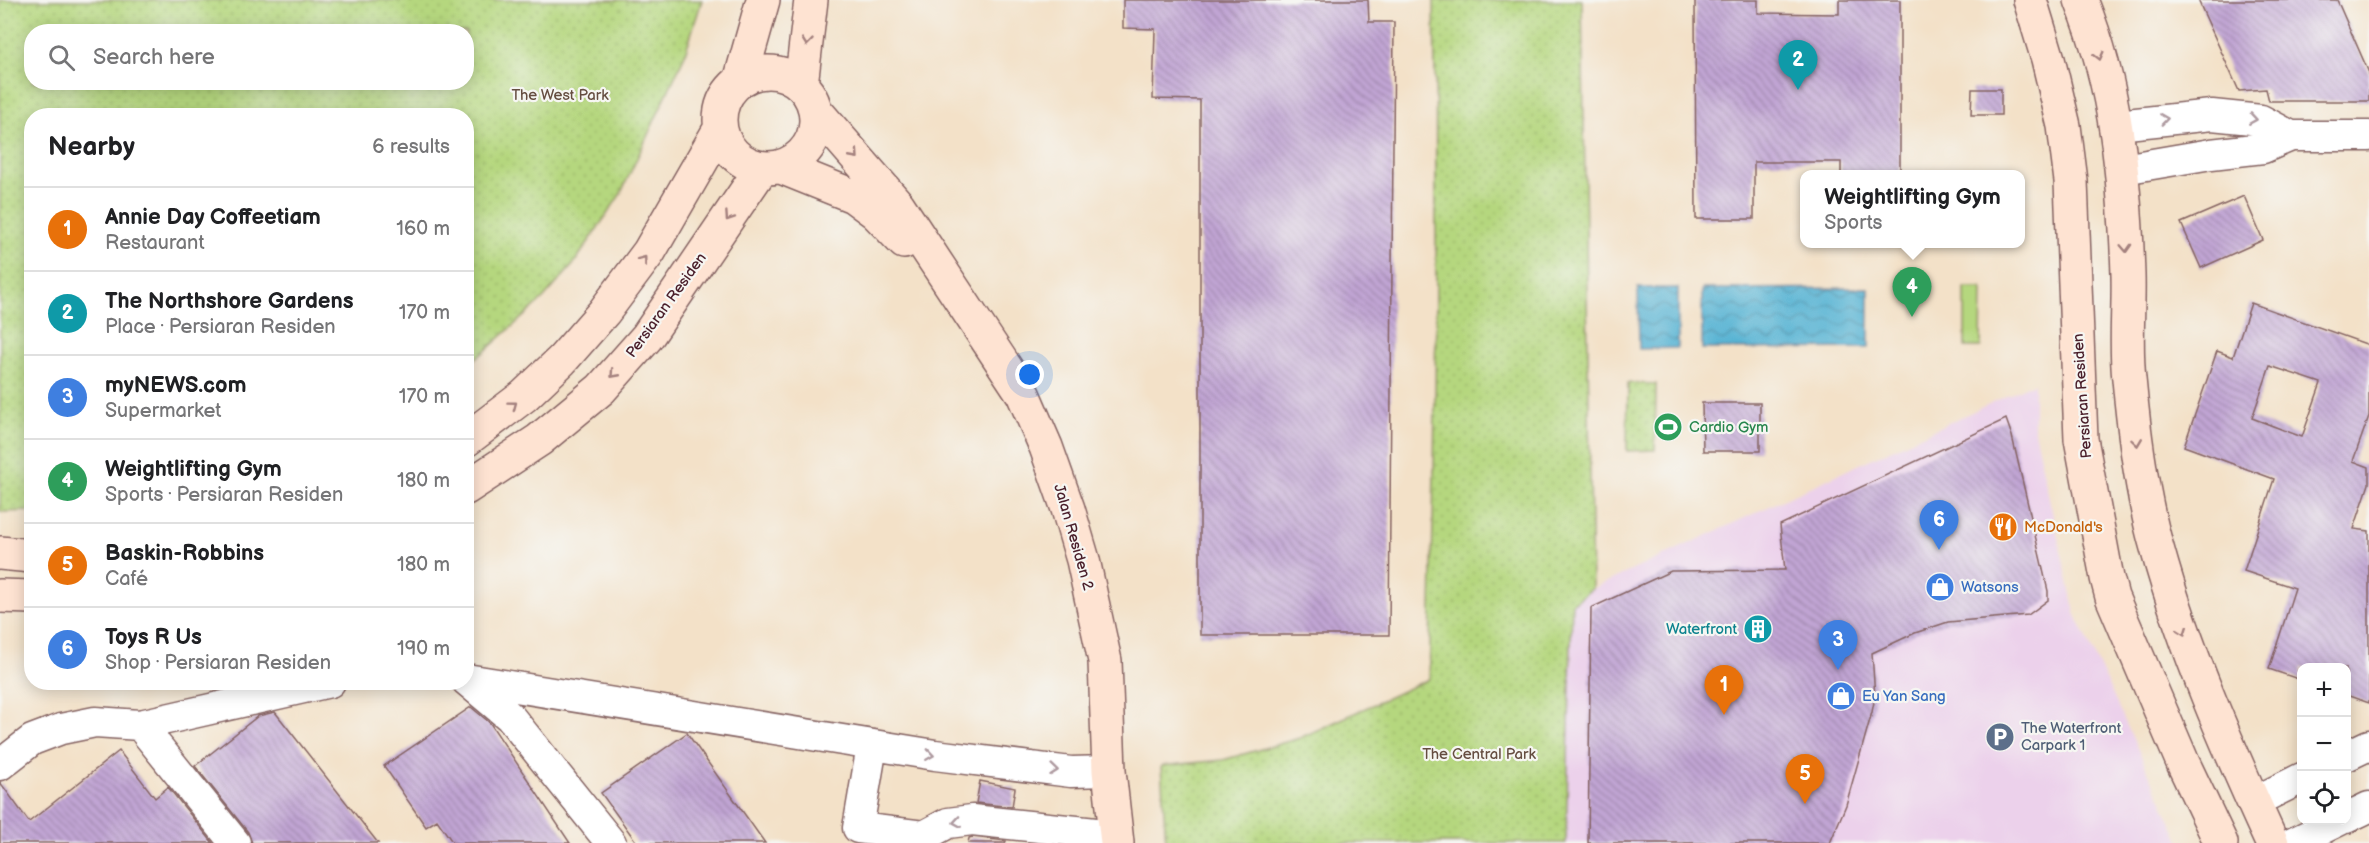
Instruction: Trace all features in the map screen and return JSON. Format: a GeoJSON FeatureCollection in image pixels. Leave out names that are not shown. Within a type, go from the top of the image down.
{"type":"FeatureCollection","features":[{"type":"Feature","properties":{"kind":"street"},"geometry":{"type":"LineString","coordinates":[[741,78],[763,0]]}},
{"type":"Feature","properties":{"kind":"street"},"geometry":{"type":"LineString","coordinates":[[808,98],[788,76],[772,71],[756,72],[741,78],[728,92],[720,110],[720,129],[725,144],[735,156],[747,164],[771,168],[797,159],[809,146],[816,129],[808,98],[811,0]]}},
{"type":"Feature","properties":{"kind":"street","name":"Persiaran Residen"},"geometry":{"type":"LineString","coordinates":[[2030,0],[2048,59],[2066,137],[2071,181],[2081,439],[2107,578],[2112,597],[2183,763],[2221,843]]}},
{"type":"Feature","properties":{"kind":"street"},"geometry":{"type":"LineString","coordinates":[[2081,0],[2091,25],[2117,125],[2123,169],[2128,276],[2128,378],[2146,502],[2156,548],[2182,631],[2272,843]]}},
{"type":"Feature","properties":{"kind":"street","name":"Jalan Residen 2"},"geometry":{"type":"LineString","coordinates":[[808,98],[898,205],[1023,394],[1046,447],[1068,508],[1097,617],[1105,661],[1109,771],[1116,839]]}},
{"type":"Feature","properties":{"kind":"street"},"geometry":{"type":"LineString","coordinates":[[2117,125],[2212,115],[2261,120],[2291,136]]}},
{"type":"Feature","properties":{"kind":"street"},"geometry":{"type":"LineString","coordinates":[[474,434],[524,396],[562,360],[604,312],[649,252],[720,129]]}},
{"type":"Feature","properties":{"kind":"street"},"geometry":{"type":"LineString","coordinates":[[2123,169],[2211,154],[2264,148],[2291,136],[2369,136]]}},
{"type":"Feature","properties":{"kind":"street","name":"Jalan Residen 2"},"geometry":{"type":"LineString","coordinates":[[771,168],[853,196],[876,213],[903,241],[936,262]]}},
{"type":"Feature","properties":{"kind":"street","name":"Persiaran Residen"},"geometry":{"type":"LineString","coordinates":[[474,483],[540,440],[600,389],[647,337],[771,168]]}},
{"type":"Feature","properties":{"kind":"street"},"geometry":{"type":"LineString","coordinates":[[0,553],[24,555]]}},
{"type":"Feature","properties":{"kind":"street"},"geometry":{"type":"LineString","coordinates":[[0,596],[24,597]]}},
{"type":"Feature","properties":{"kind":"street"},"geometry":{"type":"LineString","coordinates":[[474,681],[1000,765],[1071,772],[1109,771]]}},
{"type":"Feature","properties":{"kind":"street"},"geometry":{"type":"LineString","coordinates":[[474,687],[510,717],[611,843]]}},
{"type":"Feature","properties":{"kind":"street"},"geometry":{"type":"LineString","coordinates":[[0,765],[32,740],[62,729],[95,722],[140,725],[295,690]]}},
{"type":"Feature","properties":{"kind":"street"},"geometry":{"type":"LineString","coordinates":[[140,725],[235,843]]}},
{"type":"Feature","properties":{"kind":"street"},"geometry":{"type":"LineString","coordinates":[[2351,754],[2369,745]]}},
{"type":"Feature","properties":{"kind":"street"},"geometry":{"type":"LineString","coordinates":[[872,746],[849,836],[924,839],[948,823],[972,820],[1116,839]]}},
{"type":"Feature","properties":{"kind":"street"},"geometry":{"type":"LineString","coordinates":[[2254,802],[2297,780]]}},
{"type":"Feature","properties":{"kind":"street"},"geometry":{"type":"LineString","coordinates":[[2351,816],[2369,807]]}},
{"type":"Feature","properties":{"kind":"street"},"geometry":{"type":"LineString","coordinates":[[2293,843],[2330,825]]}},
{"type":"Feature","properties":{"kind":"shaded area"},"geometry":{"type":"Polygon","coordinates":[[[2034,383],[2034,431],[2075,613],[2181,843],[1566,843],[1572,604],[1592,589],[2034,383]]]}},
{"type":"Feature","properties":{"kind":"green space","name":"The West Park"},"geometry":{"type":"Polygon","coordinates":[[[0,0],[702,0],[684,57],[620,195],[573,265],[543,299],[474,360],[474,108],[24,108],[24,511],[0,512],[0,0]]]}},
{"type":"Feature","properties":{"kind":"green space","name":"The Central Park"},"geometry":{"type":"Polygon","coordinates":[[[1434,0],[1582,0],[1592,589],[1572,604],[1566,843],[1166,843],[1161,766],[1223,760],[1300,738],[1429,679],[1436,340],[1434,0]]]}},
{"type":"Feature","properties":{"kind":"green space"},"geometry":{"type":"Polygon","coordinates":[[[1965,288],[1982,288],[1981,347],[1965,347],[1965,288]]]}},
{"type":"Feature","properties":{"kind":"green space"},"geometry":{"type":"Polygon","coordinates":[[[1628,383],[1656,384],[1655,450],[1627,451],[1628,383]]]}},
{"type":"Feature","properties":{"kind":"water"},"geometry":{"type":"Polygon","coordinates":[[[1638,288],[1678,288],[1678,348],[1639,349],[1638,288]]]}},
{"type":"Feature","properties":{"kind":"water"},"geometry":{"type":"Polygon","coordinates":[[[1869,288],[1869,348],[1702,349],[1702,289],[1869,288]]]}},
{"type":"Feature","properties":{"kind":"building"},"geometry":{"type":"Polygon","coordinates":[[[1123,0],[1368,0],[1369,22],[1394,22],[1389,635],[1200,635],[1200,100],[1153,99],[1155,29],[1123,28],[1123,0]]]}},
{"type":"Feature","properties":{"kind":"building"},"geometry":{"type":"Polygon","coordinates":[[[1695,0],[1758,0],[1758,13],[1839,14],[1839,0],[1900,0],[1900,170],[1841,170],[1841,162],[1754,162],[1754,219],[1696,219],[1695,0]]]}},
{"type":"Feature","properties":{"kind":"building"},"geometry":{"type":"Polygon","coordinates":[[[2198,0],[2337,0],[2369,73],[2369,101],[2269,101],[2266,89],[2239,91],[2198,0]]]}},
{"type":"Feature","properties":{"kind":"building"},"geometry":{"type":"Polygon","coordinates":[[[1972,89],[2001,89],[2001,115],[1971,115],[1972,89]]]}},
{"type":"Feature","properties":{"kind":"building"},"geometry":{"type":"Polygon","coordinates":[[[2244,196],[2263,240],[2201,268],[2181,223],[2244,196]]]}},
{"type":"Feature","properties":{"kind":"building"},"geometry":{"type":"Polygon","coordinates":[[[2251,303],[2369,345],[2369,416],[2353,461],[2369,467],[2369,484],[2354,529],[2369,531],[2369,703],[2351,697],[2351,663],[2297,663],[2297,679],[2269,669],[2295,588],[2244,571],[2274,479],[2184,446],[2217,351],[2233,357],[2251,303]],[[2270,366],[2252,418],[2302,437],[2321,383],[2270,366]]]}},
{"type":"Feature","properties":{"kind":"building"},"geometry":{"type":"Polygon","coordinates":[[[1702,403],[1760,403],[1760,451],[1703,451],[1702,403]]]}},
{"type":"Feature","properties":{"kind":"building","name":"Waterfront"},"geometry":{"type":"Polygon","coordinates":[[[2006,419],[2048,591],[2048,600],[2028,615],[1948,622],[1915,633],[1872,653],[1875,697],[1872,712],[1846,805],[1830,843],[1588,843],[1591,608],[1671,571],[1785,570],[1780,525],[2006,419]]]}},
{"type":"Feature","properties":{"kind":"building"},"geometry":{"type":"Polygon","coordinates":[[[471,707],[490,723],[570,843],[453,843],[437,820],[426,827],[384,766],[471,707]]]}},
{"type":"Feature","properties":{"kind":"building"},"geometry":{"type":"Polygon","coordinates":[[[275,712],[378,843],[252,843],[248,832],[195,766],[258,716],[275,712]]]}},
{"type":"Feature","properties":{"kind":"building"},"geometry":{"type":"Polygon","coordinates":[[[687,733],[765,843],[637,843],[601,793],[687,733]]]}},
{"type":"Feature","properties":{"kind":"building"},"geometry":{"type":"Polygon","coordinates":[[[119,751],[155,798],[168,787],[213,843],[0,843],[0,782],[29,822],[119,751]]]}},
{"type":"Feature","properties":{"kind":"building"},"geometry":{"type":"Polygon","coordinates":[[[980,781],[1015,788],[1012,807],[976,803],[980,781]]]}},
{"type":"Feature","properties":{"kind":"building"},"geometry":{"type":"Polygon","coordinates":[[[969,838],[1006,841],[1005,843],[968,843],[969,838]]]}},
{"type":"Feature","properties":{"kind":"place","name":"The Northshore Gardens"},"geometry":{"type":"Point","coordinates":[1798,90]}},
{"type":"Feature","properties":{"kind":"place","name":"Weightlifting Gym"},"geometry":{"type":"Point","coordinates":[1912,317]}},
{"type":"Feature","properties":{"kind":"place","name":"Cardio Gym"},"geometry":{"type":"Point","coordinates":[1668,427]}},
{"type":"Feature","properties":{"kind":"place","name":"McDonald's"},"geometry":{"type":"Point","coordinates":[2003,527]}},
{"type":"Feature","properties":{"kind":"place","name":"Toys R Us"},"geometry":{"type":"Point","coordinates":[1939,550]}},
{"type":"Feature","properties":{"kind":"place","name":"Watsons"},"geometry":{"type":"Point","coordinates":[1940,587]}},
{"type":"Feature","properties":{"kind":"place","name":"Waterfront"},"geometry":{"type":"Point","coordinates":[1758,629]}},
{"type":"Feature","properties":{"kind":"place","name":"myNEWS.com"},"geometry":{"type":"Point","coordinates":[1838,670]}},
{"type":"Feature","properties":{"kind":"place","name":"Eu Yan Sang"},"geometry":{"type":"Point","coordinates":[1841,696]}},
{"type":"Feature","properties":{"kind":"place","name":"Annie Day Coffeetiam"},"geometry":{"type":"Point","coordinates":[1724,715]}},
{"type":"Feature","properties":{"kind":"place","name":"The Waterfront Carpark 1"},"geometry":{"type":"Point","coordinates":[2000,737]}},
{"type":"Feature","properties":{"kind":"place","name":"Baskin-Robbins"},"geometry":{"type":"Point","coordinates":[1805,804]}}]}
